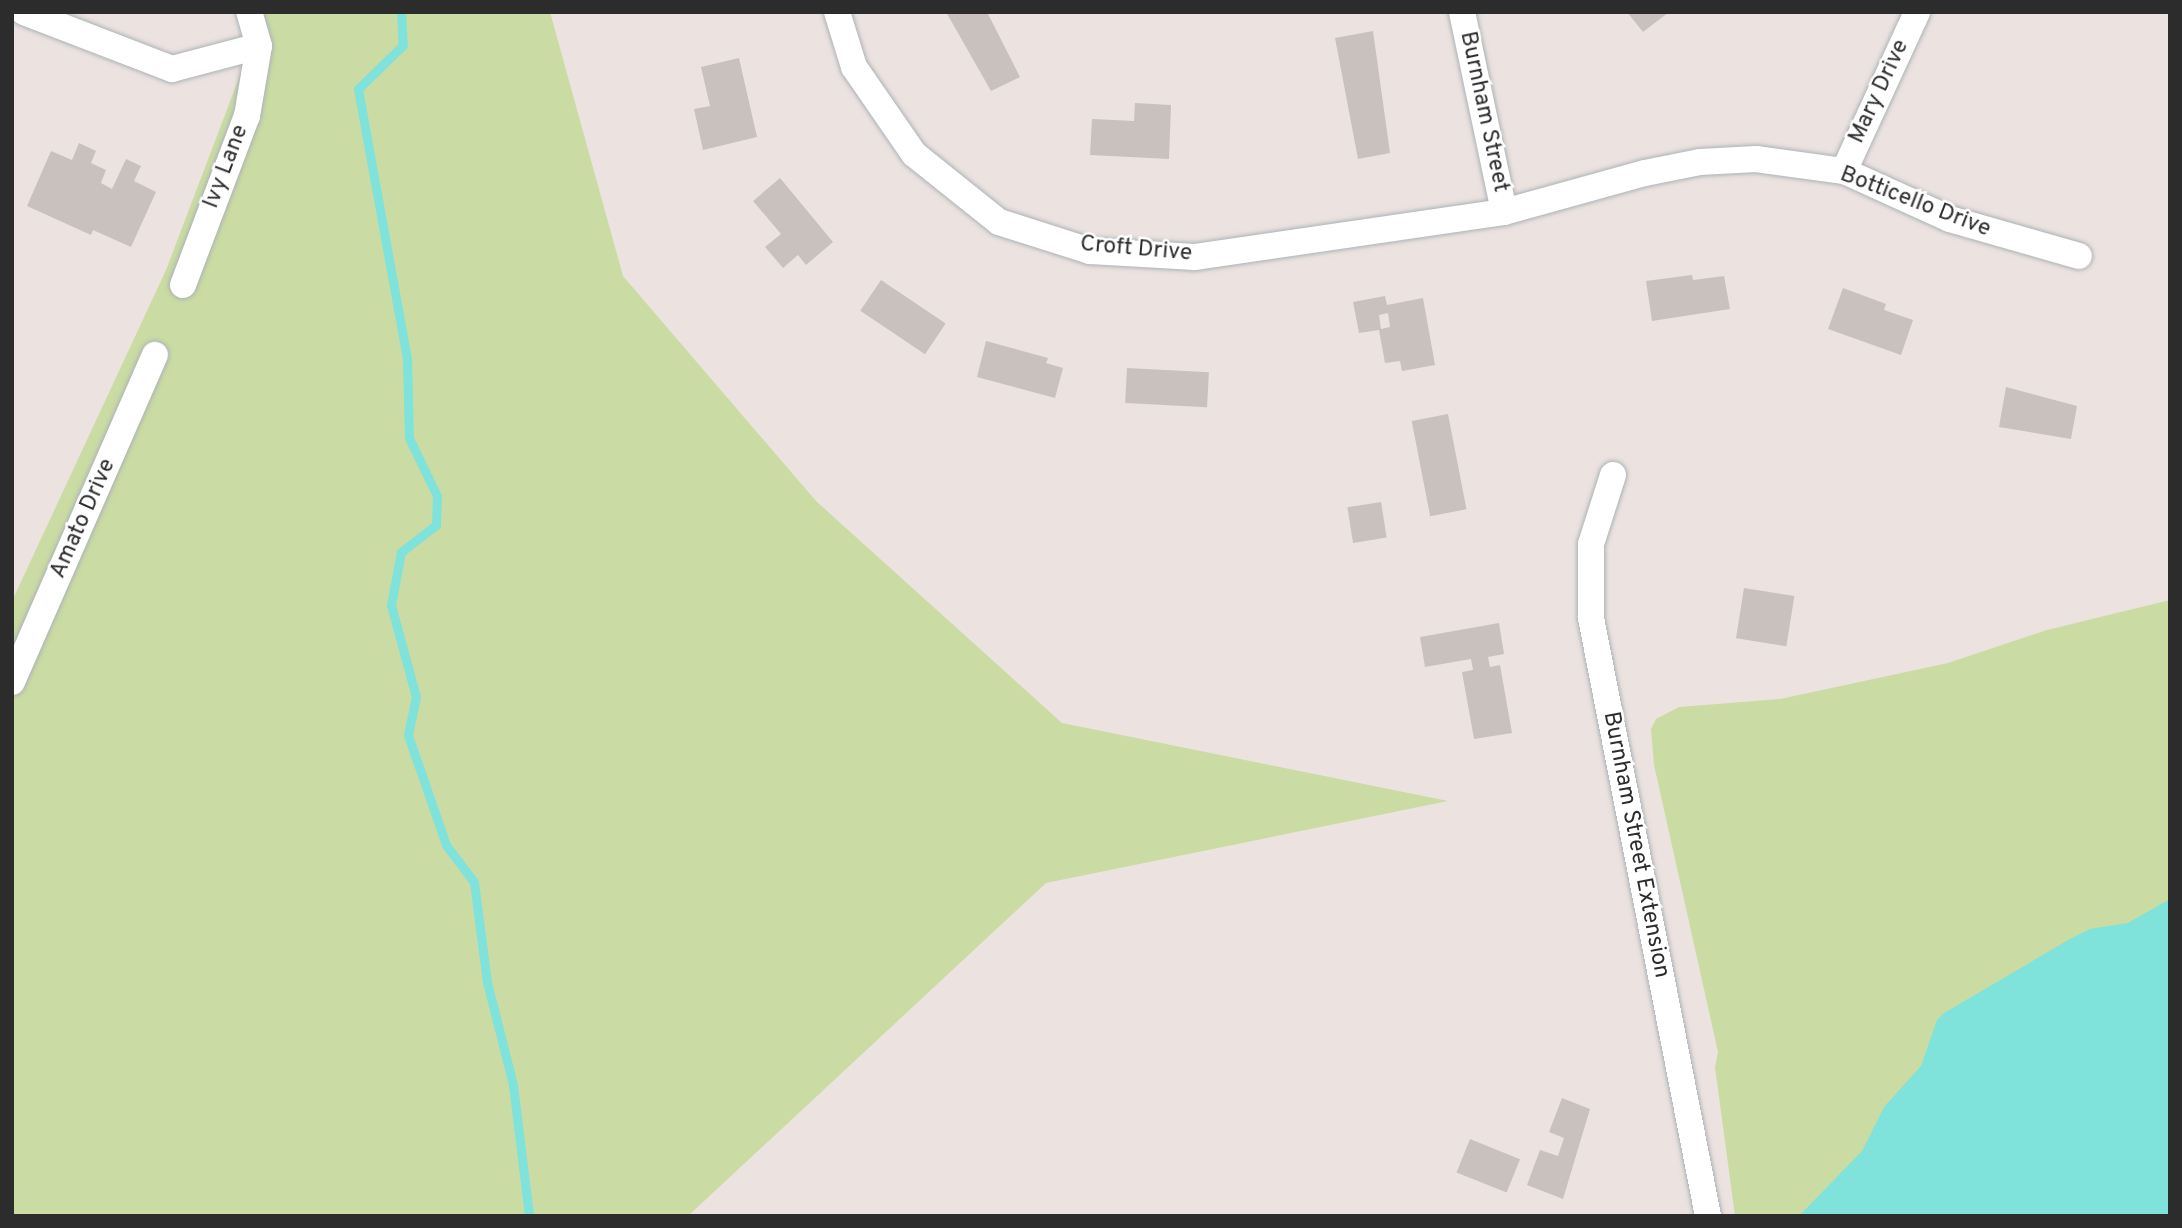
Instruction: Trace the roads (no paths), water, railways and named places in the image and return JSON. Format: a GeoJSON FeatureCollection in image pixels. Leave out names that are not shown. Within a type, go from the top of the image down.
{"type":"FeatureCollection","features":[{"type":"Feature","properties":{"kind":"street"},"geometry":{"type":"LineString","coordinates":[[24,12],[172,69],[259,46]]}},
{"type":"Feature","properties":{"kind":"street","name":"Ivy Lane"},"geometry":{"type":"LineString","coordinates":[[183,285],[247,116],[259,46],[249,12]]}},
{"type":"Feature","properties":{"kind":"street","name":"Croft Drive"},"geometry":{"type":"LineString","coordinates":[[837,12],[854,67],[914,154],[999,222],[1090,251],[1195,257],[1504,212]]}},
{"type":"Feature","properties":{"kind":"street","name":"Burnham Street"},"geometry":{"type":"LineString","coordinates":[[1462,12],[1504,212]]}},
{"type":"Feature","properties":{"kind":"street","name":"Mary Drive"},"geometry":{"type":"LineString","coordinates":[[1844,172],[1917,12]]}},
{"type":"Feature","properties":{"kind":"street","name":"Botticello Drive"},"geometry":{"type":"LineString","coordinates":[[1504,212],[1700,162],[1756,159],[1844,172],[1950,219],[2079,256]]}},
{"type":"Feature","properties":{"kind":"street","name":"Amato Drive"},"geometry":{"type":"LineString","coordinates":[[12,682],[155,355]]}},
{"type":"Feature","properties":{"kind":"street","name":"Burnham Street Extension"},"geometry":{"type":"LineString","coordinates":[[1613,475],[1591,544],[1591,618],[1709,1216]]}},
{"type":"Feature","properties":{"kind":"water"},"geometry":{"type":"Polygon","coordinates":[[[2170,899],[2170,1216],[1799,1216],[1862,1151],[1884,1107],[1921,1066],[1937,1020],[1944,1013],[2070,939],[2090,929],[2128,923],[2170,899]]]}},
{"type":"Feature","properties":{"kind":"waterway"},"geometry":{"type":"LineString","coordinates":[[401,12],[403,45],[358,89],[407,358],[409,438],[437,496],[436,525],[401,552],[391,605],[416,697],[408,735],[446,845],[474,882],[487,982],[513,1085],[529,1216]]}}]}
